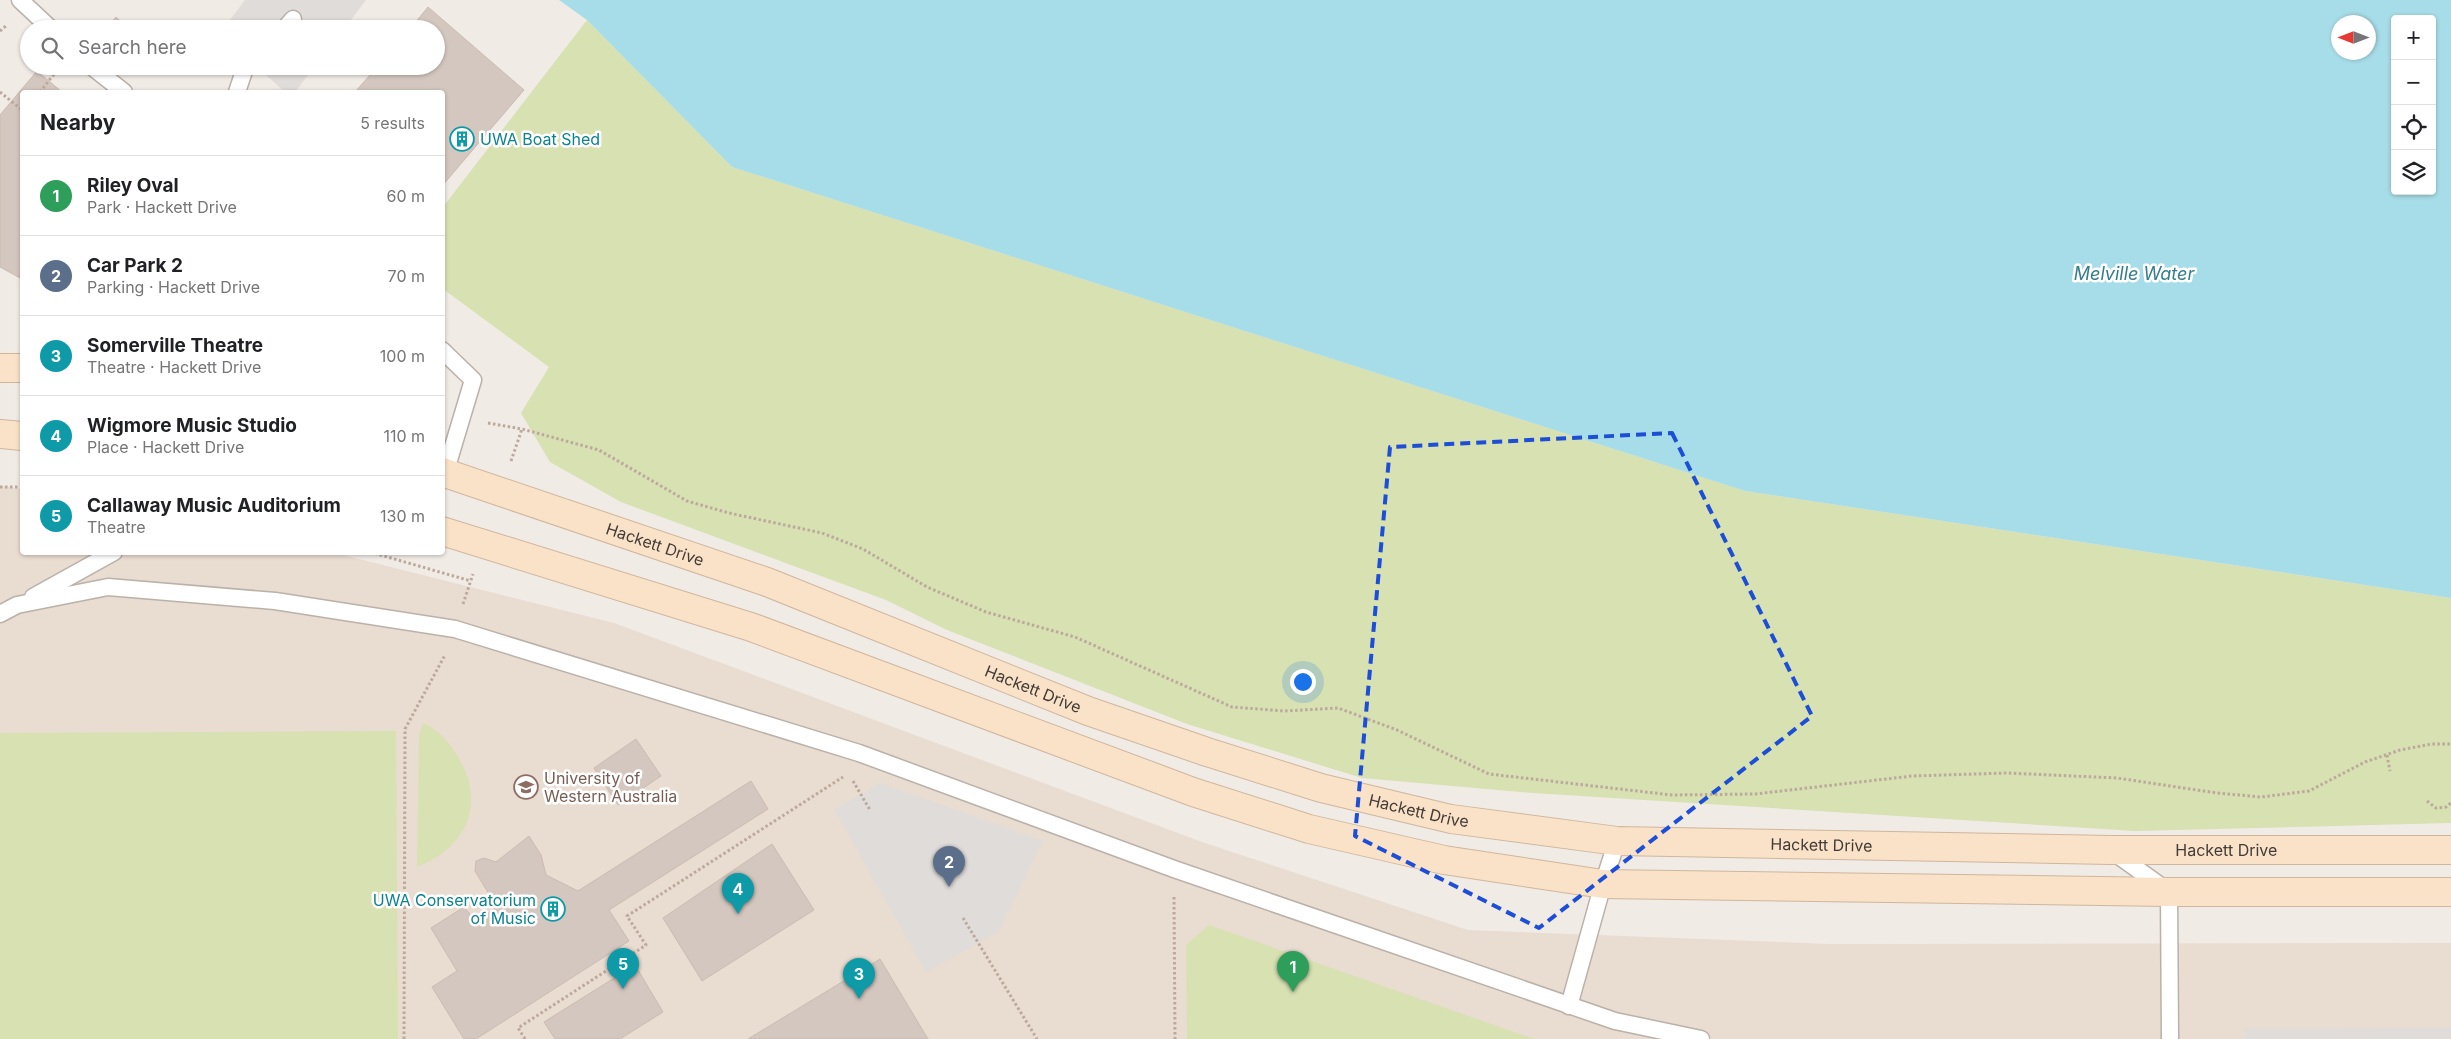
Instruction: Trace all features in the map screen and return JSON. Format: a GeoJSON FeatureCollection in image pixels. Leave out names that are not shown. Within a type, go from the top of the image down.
{"type":"FeatureCollection","features":[{"type":"Feature","properties":{"kind":"main road"},"geometry":{"type":"LineString","coordinates":[[0,368],[20,368]]}},
{"type":"Feature","properties":{"kind":"main road"},"geometry":{"type":"LineString","coordinates":[[0,434],[20,436]]}},
{"type":"Feature","properties":{"kind":"main road","name":"Hackett Drive"},"geometry":{"type":"LineString","coordinates":[[445,477],[767,582],[1088,711],[1295,780],[1451,819],[1617,842],[2110,850],[2451,850]]}},
{"type":"Feature","properties":{"kind":"main road"},"geometry":{"type":"LineString","coordinates":[[445,532],[752,627],[1193,792],[1309,829],[1444,860],[1603,884],[2168,892],[2451,892]]}},
{"type":"Feature","properties":{"kind":"lane"},"geometry":{"type":"LineString","coordinates":[[20,0],[41,20]]}},
{"type":"Feature","properties":{"kind":"lane"},"geometry":{"type":"LineString","coordinates":[[102,75],[121,90]]}},
{"type":"Feature","properties":{"kind":"lane"},"geometry":{"type":"LineString","coordinates":[[238,90],[243,75]]}},
{"type":"Feature","properties":{"kind":"lane"},"geometry":{"type":"LineString","coordinates":[[445,353],[473,380],[445,470]]}},
{"type":"Feature","properties":{"kind":"lane"},"geometry":{"type":"LineString","coordinates":[[0,614],[109,555]]}},
{"type":"Feature","properties":{"kind":"lane"},"geometry":{"type":"LineString","coordinates":[[17,605],[108,587],[275,601],[455,629],[859,753],[1174,869],[1569,1006],[1615,1021],[1702,1039]]}},
{"type":"Feature","properties":{"kind":"lane"},"geometry":{"type":"LineString","coordinates":[[1569,1006],[1603,884],[1617,842]]}},
{"type":"Feature","properties":{"kind":"lane"},"geometry":{"type":"LineString","coordinates":[[2110,850],[2168,892],[2170,1039]]}},
{"type":"Feature","properties":{"kind":"path"},"geometry":{"type":"LineString","coordinates":[[0,31],[8,24]]}},
{"type":"Feature","properties":{"kind":"path"},"geometry":{"type":"LineString","coordinates":[[42,90],[53,75]]}},
{"type":"Feature","properties":{"kind":"path"},"geometry":{"type":"LineString","coordinates":[[0,92],[20,108]]}},
{"type":"Feature","properties":{"kind":"path"},"geometry":{"type":"LineString","coordinates":[[510,464],[522,429],[599,450],[687,501],[729,513],[822,533],[863,548],[927,587],[986,612],[1075,637],[1232,706],[1285,711],[1338,708],[1398,730],[1489,774],[1672,795],[1755,794],[1912,776],[2007,773],[2117,778],[2216,793],[2261,797],[2309,790],[2365,762],[2386,755],[2432,744],[2451,744]]}},
{"type":"Feature","properties":{"kind":"path"},"geometry":{"type":"LineString","coordinates":[[0,487],[20,487]]}},
{"type":"Feature","properties":{"kind":"path"},"geometry":{"type":"LineString","coordinates":[[380,555],[471,581]]}},
{"type":"Feature","properties":{"kind":"path"},"geometry":{"type":"LineString","coordinates":[[404,1039],[405,729],[446,654]]}},
{"type":"Feature","properties":{"kind":"path"},"geometry":{"type":"LineString","coordinates":[[2386,755],[2390,771]]}},
{"type":"Feature","properties":{"kind":"path"},"geometry":{"type":"LineString","coordinates":[[525,1039],[518,1028],[646,945],[627,916],[848,773],[870,810]]}},
{"type":"Feature","properties":{"kind":"path"},"geometry":{"type":"LineString","coordinates":[[2427,800],[2436,808],[2446,807],[2451,803]]}},
{"type":"Feature","properties":{"kind":"path"},"geometry":{"type":"LineString","coordinates":[[1174,869],[1175,1039]]}},
{"type":"Feature","properties":{"kind":"path"},"geometry":{"type":"LineString","coordinates":[[963,918],[1037,1039]]}},
{"type":"Feature","properties":{"kind":"highlighted area"},"geometry":{"type":"Polygon","coordinates":[[[1672,433],[1812,716],[1539,928],[1355,836],[1390,447],[1672,433]]]}},
{"type":"Feature","properties":{"kind":"shaded area"},"geometry":{"type":"Polygon","coordinates":[[[245,0],[366,0],[351,20],[230,20],[245,0]]]}},
{"type":"Feature","properties":{"kind":"shaded area"},"geometry":{"type":"Polygon","coordinates":[[[266,75],[308,75],[297,90],[283,90],[266,75]]]}},
{"type":"Feature","properties":{"kind":"shaded area","name":"University of Western Australia"},"geometry":{"type":"Polygon","coordinates":[[[0,486],[20,489],[20,555],[343,555],[614,623],[1202,842],[1468,930],[1829,944],[2451,943],[2451,1039],[0,1039],[0,486]]]}},
{"type":"Feature","properties":{"kind":"shaded area"},"geometry":{"type":"Polygon","coordinates":[[[880,783],[1043,841],[998,932],[926,972],[835,810],[880,783]]]}},
{"type":"Feature","properties":{"kind":"shaded area"},"geometry":{"type":"Polygon","coordinates":[[[2451,1028],[2451,1039],[2245,1039],[2245,1029],[2451,1028]]]}},
{"type":"Feature","properties":{"kind":"green space"},"geometry":{"type":"Polygon","coordinates":[[[587,20],[732,167],[1745,491],[2451,598],[2451,823],[2135,831],[1533,793],[1362,778],[1187,724],[947,630],[886,600],[621,502],[550,462],[521,413],[549,367],[445,290],[445,204],[587,20]]]}},
{"type":"Feature","properties":{"kind":"green space"},"geometry":{"type":"Polygon","coordinates":[[[423,723],[443,737],[458,757],[467,774],[471,791],[471,807],[467,822],[459,836],[434,859],[417,867],[419,736],[423,723]]]}},
{"type":"Feature","properties":{"kind":"green space"},"geometry":{"type":"Polygon","coordinates":[[[396,731],[398,1039],[0,1039],[0,733],[396,731]]]}},
{"type":"Feature","properties":{"kind":"green space"},"geometry":{"type":"Polygon","coordinates":[[[1209,925],[1534,1039],[1187,1039],[1186,945],[1209,925]]]}},
{"type":"Feature","properties":{"kind":"water","name":"Melville Water"},"geometry":{"type":"Polygon","coordinates":[[[559,0],[2451,0],[2451,598],[1745,491],[732,167],[587,20],[559,0]]]}},
{"type":"Feature","properties":{"kind":"building","name":"UWA Boat Shed"},"geometry":{"type":"Polygon","coordinates":[[[428,7],[443,20],[417,20],[428,7]]]}},
{"type":"Feature","properties":{"kind":"building","name":"UWA Boat Shed"},"geometry":{"type":"Polygon","coordinates":[[[445,22],[524,90],[445,182],[445,90],[357,90],[370,75],[445,75],[445,22]]]}},
{"type":"Feature","properties":{"kind":"building"},"geometry":{"type":"Polygon","coordinates":[[[34,75],[42,75],[60,90],[21,90],[34,75]]]}},
{"type":"Feature","properties":{"kind":"building"},"geometry":{"type":"Polygon","coordinates":[[[20,91],[20,278],[0,267],[0,115],[20,91]]]}},
{"type":"Feature","properties":{"kind":"building"},"geometry":{"type":"Polygon","coordinates":[[[636,739],[661,776],[618,805],[594,768],[636,739]]]}},
{"type":"Feature","properties":{"kind":"building","name":"UWA Conservatorium of Music"},"geometry":{"type":"Polygon","coordinates":[[[751,781],[768,809],[609,910],[629,941],[476,1039],[464,1039],[432,987],[457,971],[431,928],[464,907],[476,921],[502,903],[489,894],[475,871],[476,861],[484,858],[496,862],[529,836],[541,855],[546,875],[578,891],[751,781]]]}},
{"type":"Feature","properties":{"kind":"building"},"geometry":{"type":"Polygon","coordinates":[[[772,844],[814,910],[702,981],[663,918],[772,844]]]}},
{"type":"Feature","properties":{"kind":"building"},"geometry":{"type":"Polygon","coordinates":[[[880,959],[928,1039],[748,1039],[880,959]]]}},
{"type":"Feature","properties":{"kind":"building"},"geometry":{"type":"Polygon","coordinates":[[[635,965],[663,1012],[620,1039],[555,1039],[544,1022],[635,965]]]}},
{"type":"Feature","properties":{"kind":"place","name":"UWA Boat Shed"},"geometry":{"type":"Point","coordinates":[462,139]}},
{"type":"Feature","properties":{"kind":"place","name":"University of Western Australia"},"geometry":{"type":"Point","coordinates":[526,787]}},
{"type":"Feature","properties":{"kind":"place","name":"Car Park 2"},"geometry":{"type":"Point","coordinates":[949,887]}},
{"type":"Feature","properties":{"kind":"place","name":"UWA Conservatorium of Music"},"geometry":{"type":"Point","coordinates":[553,909]}},
{"type":"Feature","properties":{"kind":"place","name":"Wigmore Music Studio"},"geometry":{"type":"Point","coordinates":[738,914]}},
{"type":"Feature","properties":{"kind":"place","name":"Callaway Music Auditorium"},"geometry":{"type":"Point","coordinates":[623,989]}},
{"type":"Feature","properties":{"kind":"place","name":"Riley Oval"},"geometry":{"type":"Point","coordinates":[1293,992]}},
{"type":"Feature","properties":{"kind":"place","name":"Somerville Theatre"},"geometry":{"type":"Point","coordinates":[859,999]}}]}
